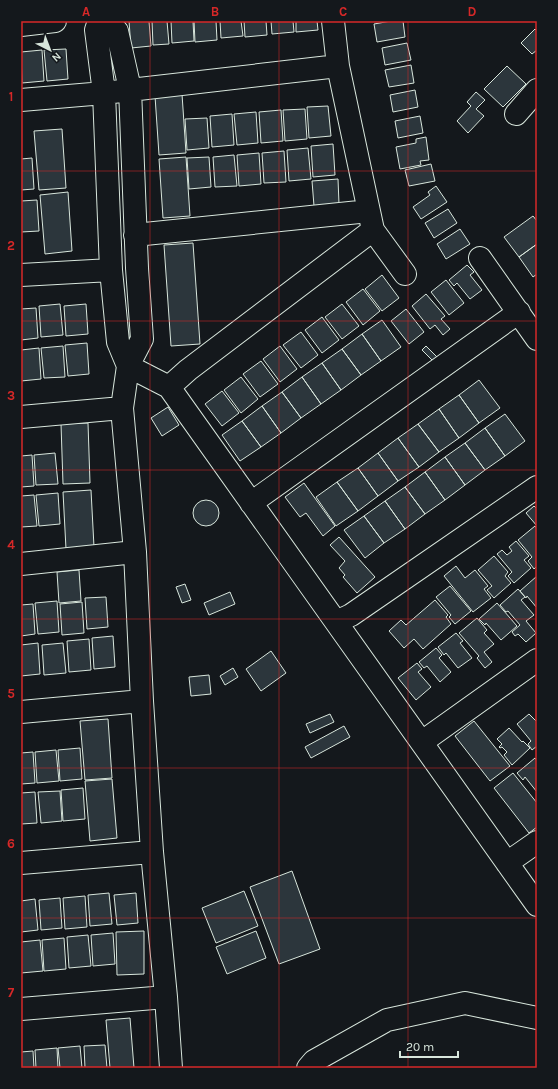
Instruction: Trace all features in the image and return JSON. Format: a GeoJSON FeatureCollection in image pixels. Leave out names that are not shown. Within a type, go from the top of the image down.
{"type":"FeatureCollection","features":[{"type":"Feature","properties":{"kind":"street"},"geometry":{"type":"LineString","coordinates":[[21,25],[55,21]]}},
{"type":"Feature","properties":{"kind":"street"},"geometry":{"type":"LineString","coordinates":[[99,21],[96,30],[104,93],[111,270],[118,342],[128,366],[169,387],[537,905]]}},
{"type":"Feature","properties":{"kind":"street"},"geometry":{"type":"LineString","coordinates":[[107,21],[117,31],[130,89],[136,268],[142,339],[128,366],[122,408],[135,552],[142,701],[152,852],[166,997],[170,1068]]}},
{"type":"Feature","properties":{"kind":"street"},"geometry":{"type":"LineString","coordinates":[[333,21],[338,66],[371,221],[405,274]]}},
{"type":"Feature","properties":{"kind":"street"},"geometry":{"type":"LineString","coordinates":[[21,100],[104,93],[338,66]]}},
{"type":"Feature","properties":{"kind":"street"},"geometry":{"type":"LineString","coordinates":[[516,114],[537,90]]}},
{"type":"Feature","properties":{"kind":"street"},"geometry":{"type":"LineString","coordinates":[[136,235],[371,221]]}},
{"type":"Feature","properties":{"kind":"street"},"geometry":{"type":"LineString","coordinates":[[169,387],[371,221]]}},
{"type":"Feature","properties":{"kind":"street"},"geometry":{"type":"LineString","coordinates":[[480,258],[537,339]]}},
{"type":"Feature","properties":{"kind":"street"},"geometry":{"type":"LineString","coordinates":[[21,275],[111,270]]}},
{"type":"Feature","properties":{"kind":"street"},"geometry":{"type":"LineString","coordinates":[[251,503],[518,312]]}},
{"type":"Feature","properties":{"kind":"street"},"geometry":{"type":"LineString","coordinates":[[21,417],[122,408]]}},
{"type":"Feature","properties":{"kind":"street"},"geometry":{"type":"LineString","coordinates":[[336,622],[352,615],[537,487]]}},
{"type":"Feature","properties":{"kind":"street"},"geometry":{"type":"LineString","coordinates":[[21,564],[135,552]]}},
{"type":"Feature","properties":{"kind":"street"},"geometry":{"type":"LineString","coordinates":[[422,742],[537,660]]}},
{"type":"Feature","properties":{"kind":"street"},"geometry":{"type":"LineString","coordinates":[[21,712],[142,701]]}},
{"type":"Feature","properties":{"kind":"street"},"geometry":{"type":"LineString","coordinates":[[507,863],[537,842]]}},
{"type":"Feature","properties":{"kind":"street"},"geometry":{"type":"LineString","coordinates":[[21,863],[152,852]]}},
{"type":"Feature","properties":{"kind":"street"},"geometry":{"type":"LineString","coordinates":[[21,1009],[166,997]]}},
{"type":"Feature","properties":{"kind":"street"},"geometry":{"type":"LineString","coordinates":[[308,1068],[314,1061],[387,1020],[465,1004],[537,1018]]}},
{"type":"Feature","properties":{"kind":"building"},"geometry":{"type":"Polygon","coordinates":[[[129,21],[149,21],[151,46],[131,48],[129,21]]]}},
{"type":"Feature","properties":{"kind":"building"},"geometry":{"type":"Polygon","coordinates":[[[152,21],[167,21],[169,44],[153,45],[152,21]]]}},
{"type":"Feature","properties":{"kind":"building"},"geometry":{"type":"Polygon","coordinates":[[[171,21],[193,21],[194,41],[172,43],[171,21]]]}},
{"type":"Feature","properties":{"kind":"building"},"geometry":{"type":"Polygon","coordinates":[[[194,21],[216,21],[217,40],[195,42],[194,21]]]}},
{"type":"Feature","properties":{"kind":"building"},"geometry":{"type":"Polygon","coordinates":[[[220,21],[241,21],[243,36],[221,38],[220,21]]]}},
{"type":"Feature","properties":{"kind":"building"},"geometry":{"type":"Polygon","coordinates":[[[244,21],[266,21],[267,35],[245,37],[244,21]]]}},
{"type":"Feature","properties":{"kind":"building"},"geometry":{"type":"Polygon","coordinates":[[[271,21],[293,21],[294,32],[272,34],[271,21]]]}},
{"type":"Feature","properties":{"kind":"building"},"geometry":{"type":"Polygon","coordinates":[[[296,21],[317,21],[318,30],[296,32],[296,21]]]}},
{"type":"Feature","properties":{"kind":"building"},"geometry":{"type":"Polygon","coordinates":[[[391,21],[403,21],[405,37],[377,42],[374,24],[391,21]]]}},
{"type":"Feature","properties":{"kind":"building"},"geometry":{"type":"Polygon","coordinates":[[[535,29],[537,31],[537,50],[532,54],[521,43],[535,29]]]}},
{"type":"Feature","properties":{"kind":"building"},"geometry":{"type":"Polygon","coordinates":[[[407,43],[411,60],[385,65],[382,48],[407,43]]]}},
{"type":"Feature","properties":{"kind":"building"},"geometry":{"type":"Polygon","coordinates":[[[66,49],[68,79],[47,81],[44,50],[66,49]]]}},
{"type":"Feature","properties":{"kind":"building"},"geometry":{"type":"Polygon","coordinates":[[[42,50],[44,81],[22,83],[21,52],[42,50]]]}},
{"type":"Feature","properties":{"kind":"building"},"geometry":{"type":"Polygon","coordinates":[[[411,65],[414,83],[389,87],[385,70],[411,65]]]}},
{"type":"Feature","properties":{"kind":"building"},"geometry":{"type":"Polygon","coordinates":[[[507,66],[526,84],[503,107],[484,89],[507,66]]]}},
{"type":"Feature","properties":{"kind":"building"},"geometry":{"type":"Polygon","coordinates":[[[415,90],[418,107],[393,112],[390,95],[415,90]]]}},
{"type":"Feature","properties":{"kind":"building"},"geometry":{"type":"Polygon","coordinates":[[[476,92],[485,100],[476,109],[484,116],[468,133],[457,121],[471,106],[467,102],[476,92]]]}},
{"type":"Feature","properties":{"kind":"building"},"geometry":{"type":"Polygon","coordinates":[[[182,94],[186,153],[159,155],[155,96],[182,94]]]}},
{"type":"Feature","properties":{"kind":"building"},"geometry":{"type":"Polygon","coordinates":[[[328,106],[331,136],[309,138],[307,107],[328,106]]]}},
{"type":"Feature","properties":{"kind":"building"},"geometry":{"type":"Polygon","coordinates":[[[305,109],[307,139],[285,141],[283,110],[305,109]]]}},
{"type":"Feature","properties":{"kind":"building"},"geometry":{"type":"Polygon","coordinates":[[[281,110],[283,141],[261,143],[259,112],[281,110]]]}},
{"type":"Feature","properties":{"kind":"building"},"geometry":{"type":"Polygon","coordinates":[[[256,112],[258,143],[237,145],[234,114],[256,112]]]}},
{"type":"Feature","properties":{"kind":"building"},"geometry":{"type":"Polygon","coordinates":[[[232,114],[234,145],[212,147],[210,116],[232,114]]]}},
{"type":"Feature","properties":{"kind":"building"},"geometry":{"type":"Polygon","coordinates":[[[420,116],[423,133],[398,138],[395,121],[420,116]]]}},
{"type":"Feature","properties":{"kind":"building"},"geometry":{"type":"Polygon","coordinates":[[[207,118],[209,148],[187,150],[185,119],[207,118]]]}},
{"type":"Feature","properties":{"kind":"building"},"geometry":{"type":"Polygon","coordinates":[[[62,129],[66,188],[39,190],[34,131],[62,129]]]}},
{"type":"Feature","properties":{"kind":"building"},"geometry":{"type":"Polygon","coordinates":[[[426,137],[429,160],[420,161],[421,165],[400,169],[396,147],[416,143],[416,139],[426,137]]]}},
{"type":"Feature","properties":{"kind":"building"},"geometry":{"type":"Polygon","coordinates":[[[333,144],[335,175],[313,177],[311,146],[333,144]]]}},
{"type":"Feature","properties":{"kind":"building"},"geometry":{"type":"Polygon","coordinates":[[[308,148],[311,179],[289,181],[287,150],[308,148]]]}},
{"type":"Feature","properties":{"kind":"building"},"geometry":{"type":"Polygon","coordinates":[[[284,151],[286,182],[264,183],[262,153],[284,151]]]}},
{"type":"Feature","properties":{"kind":"building"},"geometry":{"type":"Polygon","coordinates":[[[259,153],[261,184],[239,186],[237,155],[259,153]]]}},
{"type":"Feature","properties":{"kind":"building"},"geometry":{"type":"Polygon","coordinates":[[[234,155],[237,186],[215,187],[213,157],[234,155]]]}},
{"type":"Feature","properties":{"kind":"building"},"geometry":{"type":"Polygon","coordinates":[[[186,157],[190,216],[163,218],[159,159],[186,157]]]}},
{"type":"Feature","properties":{"kind":"building"},"geometry":{"type":"Polygon","coordinates":[[[209,157],[211,187],[189,189],[187,158],[209,157]]]}},
{"type":"Feature","properties":{"kind":"building"},"geometry":{"type":"Polygon","coordinates":[[[32,158],[34,189],[21,190],[21,159],[32,158]]]}},
{"type":"Feature","properties":{"kind":"building"},"geometry":{"type":"Polygon","coordinates":[[[431,164],[435,181],[409,186],[405,170],[431,164]]]}},
{"type":"Feature","properties":{"kind":"building"},"geometry":{"type":"Polygon","coordinates":[[[338,179],[339,204],[314,206],[312,181],[338,179]]]}},
{"type":"Feature","properties":{"kind":"building"},"geometry":{"type":"Polygon","coordinates":[[[436,186],[447,202],[421,219],[413,207],[430,195],[428,192],[436,186]]]}},
{"type":"Feature","properties":{"kind":"building"},"geometry":{"type":"Polygon","coordinates":[[[68,192],[72,251],[45,254],[40,195],[68,192]]]}},
{"type":"Feature","properties":{"kind":"building"},"geometry":{"type":"Polygon","coordinates":[[[37,200],[39,231],[21,232],[21,201],[37,200]]]}},
{"type":"Feature","properties":{"kind":"building"},"geometry":{"type":"Polygon","coordinates":[[[448,209],[457,223],[434,238],[425,223],[448,209]]]}},
{"type":"Feature","properties":{"kind":"building"},"geometry":{"type":"Polygon","coordinates":[[[533,216],[537,221],[537,244],[519,257],[504,237],[533,216]]]}},
{"type":"Feature","properties":{"kind":"building"},"geometry":{"type":"Polygon","coordinates":[[[460,229],[470,244],[446,259],[437,244],[460,229]]]}},
{"type":"Feature","properties":{"kind":"building"},"geometry":{"type":"Polygon","coordinates":[[[193,243],[200,344],[171,346],[164,245],[193,243]]]}},
{"type":"Feature","properties":{"kind":"building"},"geometry":{"type":"Polygon","coordinates":[[[537,244],[537,274],[533,277],[519,257],[537,244]]]}},
{"type":"Feature","properties":{"kind":"building"},"geometry":{"type":"Polygon","coordinates":[[[467,265],[474,272],[470,275],[482,290],[470,299],[457,283],[454,286],[449,280],[467,265]]]}},
{"type":"Feature","properties":{"kind":"building"},"geometry":{"type":"Polygon","coordinates":[[[382,275],[399,298],[382,311],[365,289],[382,275]]]}},
{"type":"Feature","properties":{"kind":"building"},"geometry":{"type":"Polygon","coordinates":[[[446,280],[464,303],[449,315],[431,292],[446,280]]]}},
{"type":"Feature","properties":{"kind":"building"},"geometry":{"type":"Polygon","coordinates":[[[363,289],[380,311],[363,325],[346,302],[363,289]]]}},
{"type":"Feature","properties":{"kind":"building"},"geometry":{"type":"Polygon","coordinates":[[[426,294],[445,316],[441,319],[450,329],[443,335],[435,325],[430,329],[412,306],[426,294]]]}},
{"type":"Feature","properties":{"kind":"building"},"geometry":{"type":"Polygon","coordinates":[[[60,304],[63,335],[41,337],[39,306],[60,304]]]}},
{"type":"Feature","properties":{"kind":"building"},"geometry":{"type":"Polygon","coordinates":[[[86,304],[88,334],[66,336],[64,306],[86,304]]]}},
{"type":"Feature","properties":{"kind":"building"},"geometry":{"type":"Polygon","coordinates":[[[342,304],[359,326],[342,339],[325,317],[342,304]]]}},
{"type":"Feature","properties":{"kind":"building"},"geometry":{"type":"Polygon","coordinates":[[[36,308],[38,338],[21,340],[21,309],[36,308]]]}},
{"type":"Feature","properties":{"kind":"building"},"geometry":{"type":"Polygon","coordinates":[[[406,309],[424,332],[409,344],[391,321],[406,309]]]}},
{"type":"Feature","properties":{"kind":"building"},"geometry":{"type":"Polygon","coordinates":[[[322,317],[339,340],[322,353],[305,330],[322,317]]]}},
{"type":"Feature","properties":{"kind":"building"},"geometry":{"type":"Polygon","coordinates":[[[382,320],[401,347],[381,361],[362,334],[382,320]]]}},
{"type":"Feature","properties":{"kind":"building"},"geometry":{"type":"Polygon","coordinates":[[[301,332],[318,355],[301,368],[283,345],[301,332]]]}},
{"type":"Feature","properties":{"kind":"building"},"geometry":{"type":"Polygon","coordinates":[[[362,334],[381,361],[361,375],[342,349],[362,334]]]}},
{"type":"Feature","properties":{"kind":"building"},"geometry":{"type":"Polygon","coordinates":[[[87,343],[89,374],[68,376],[65,345],[87,343]]]}},
{"type":"Feature","properties":{"kind":"building"},"geometry":{"type":"Polygon","coordinates":[[[63,346],[65,377],[44,378],[41,348],[63,346]]]}},
{"type":"Feature","properties":{"kind":"building"},"geometry":{"type":"Polygon","coordinates":[[[280,346],[297,369],[280,382],[263,359],[280,346]]]}},
{"type":"Feature","properties":{"kind":"building"},"geometry":{"type":"Polygon","coordinates":[[[426,346],[437,357],[433,361],[422,350],[426,346]]]}},
{"type":"Feature","properties":{"kind":"building"},"geometry":{"type":"Polygon","coordinates":[[[39,348],[41,379],[21,381],[21,350],[39,348]]]}},
{"type":"Feature","properties":{"kind":"building"},"geometry":{"type":"Polygon","coordinates":[[[342,349],[361,375],[341,390],[322,363],[342,349]]]}},
{"type":"Feature","properties":{"kind":"building"},"geometry":{"type":"Polygon","coordinates":[[[261,361],[278,384],[260,397],[243,374],[261,361]]]}},
{"type":"Feature","properties":{"kind":"building"},"geometry":{"type":"Polygon","coordinates":[[[322,363],[341,390],[321,404],[302,377],[322,363]]]}},
{"type":"Feature","properties":{"kind":"building"},"geometry":{"type":"Polygon","coordinates":[[[241,377],[258,399],[241,413],[224,390],[241,377]]]}},
{"type":"Feature","properties":{"kind":"building"},"geometry":{"type":"Polygon","coordinates":[[[302,377],[321,404],[301,418],[282,392],[302,377]]]}},
{"type":"Feature","properties":{"kind":"building"},"geometry":{"type":"Polygon","coordinates":[[[479,380],[500,408],[479,423],[459,395],[479,380]]]}},
{"type":"Feature","properties":{"kind":"building"},"geometry":{"type":"Polygon","coordinates":[[[222,391],[239,413],[222,426],[205,404],[222,391]]]}},
{"type":"Feature","properties":{"kind":"building"},"geometry":{"type":"Polygon","coordinates":[[[282,392],[301,418],[281,433],[262,406],[282,392]]]}},
{"type":"Feature","properties":{"kind":"building"},"geometry":{"type":"Polygon","coordinates":[[[459,395],[479,423],[459,438],[439,409],[459,395]]]}},
{"type":"Feature","properties":{"kind":"building"},"geometry":{"type":"Polygon","coordinates":[[[262,406],[281,433],[261,447],[242,421],[262,406]]]}},
{"type":"Feature","properties":{"kind":"building"},"geometry":{"type":"Polygon","coordinates":[[[168,407],[179,425],[162,436],[151,418],[168,407]]]}},
{"type":"Feature","properties":{"kind":"building"},"geometry":{"type":"Polygon","coordinates":[[[439,409],[459,438],[439,452],[418,424],[439,409]]]}},
{"type":"Feature","properties":{"kind":"building"},"geometry":{"type":"Polygon","coordinates":[[[505,414],[525,441],[505,456],[485,428],[505,414]]]}},
{"type":"Feature","properties":{"kind":"building"},"geometry":{"type":"Polygon","coordinates":[[[242,421],[261,447],[240,461],[222,435],[242,421]]]}},
{"type":"Feature","properties":{"kind":"building"},"geometry":{"type":"Polygon","coordinates":[[[88,423],[90,483],[63,484],[61,424],[88,423]]]}},
{"type":"Feature","properties":{"kind":"building"},"geometry":{"type":"Polygon","coordinates":[[[418,424],[439,452],[419,467],[398,438],[418,424]]]}},
{"type":"Feature","properties":{"kind":"building"},"geometry":{"type":"Polygon","coordinates":[[[485,428],[505,456],[485,470],[465,443],[485,428]]]}},
{"type":"Feature","properties":{"kind":"building"},"geometry":{"type":"Polygon","coordinates":[[[398,438],[419,467],[398,481],[378,453],[398,438]]]}},
{"type":"Feature","properties":{"kind":"building"},"geometry":{"type":"Polygon","coordinates":[[[465,443],[485,470],[465,485],[445,457],[465,443]]]}},
{"type":"Feature","properties":{"kind":"building"},"geometry":{"type":"Polygon","coordinates":[[[55,453],[58,484],[36,485],[34,455],[55,453]]]}},
{"type":"Feature","properties":{"kind":"building"},"geometry":{"type":"Polygon","coordinates":[[[378,453],[398,481],[378,496],[358,468],[378,453]]]}},
{"type":"Feature","properties":{"kind":"building"},"geometry":{"type":"Polygon","coordinates":[[[32,455],[34,486],[21,487],[21,456],[32,455]]]}},
{"type":"Feature","properties":{"kind":"building"},"geometry":{"type":"Polygon","coordinates":[[[445,457],[465,485],[445,500],[425,472],[445,457]]]}},
{"type":"Feature","properties":{"kind":"building"},"geometry":{"type":"Polygon","coordinates":[[[358,468],[378,496],[358,511],[337,482],[358,468]]]}},
{"type":"Feature","properties":{"kind":"building"},"geometry":{"type":"Polygon","coordinates":[[[425,472],[445,500],[425,514],[405,487],[425,472]]]}},
{"type":"Feature","properties":{"kind":"building"},"geometry":{"type":"Polygon","coordinates":[[[337,482],[358,511],[336,526],[316,497],[337,482]]]}},
{"type":"Feature","properties":{"kind":"building"},"geometry":{"type":"Polygon","coordinates":[[[304,483],[335,526],[323,536],[306,513],[300,517],[285,497],[304,483]]]}},
{"type":"Feature","properties":{"kind":"building"},"geometry":{"type":"Polygon","coordinates":[[[405,487],[425,514],[405,529],[385,501],[405,487]]]}},
{"type":"Feature","properties":{"kind":"building"},"geometry":{"type":"Polygon","coordinates":[[[91,490],[94,547],[66,549],[63,492],[91,490]]]}},
{"type":"Feature","properties":{"kind":"building"},"geometry":{"type":"Polygon","coordinates":[[[58,493],[60,524],[39,526],[36,495],[58,493]]]}},
{"type":"Feature","properties":{"kind":"building"},"geometry":{"type":"Polygon","coordinates":[[[34,495],[37,526],[21,527],[21,496],[34,495]]]}},
{"type":"Feature","properties":{"kind":"building"},"geometry":{"type":"Polygon","coordinates":[[[206,500],[215,504],[219,513],[215,522],[206,526],[197,522],[193,513],[197,504],[206,500]]]}},
{"type":"Feature","properties":{"kind":"building"},"geometry":{"type":"Polygon","coordinates":[[[385,501],[405,529],[384,543],[364,516],[385,501]]]}},
{"type":"Feature","properties":{"kind":"building"},"geometry":{"type":"Polygon","coordinates":[[[534,506],[537,509],[537,526],[526,513],[534,506]]]}},
{"type":"Feature","properties":{"kind":"building"},"geometry":{"type":"Polygon","coordinates":[[[364,516],[384,543],[365,558],[344,530],[364,516]]]}},
{"type":"Feature","properties":{"kind":"building"},"geometry":{"type":"Polygon","coordinates":[[[535,526],[537,529],[537,566],[534,569],[528,561],[532,557],[518,540],[535,526]]]}},
{"type":"Feature","properties":{"kind":"building"},"geometry":{"type":"Polygon","coordinates":[[[339,537],[375,577],[357,593],[343,577],[345,575],[339,568],[345,561],[330,545],[339,537]]]}},
{"type":"Feature","properties":{"kind":"building"},"geometry":{"type":"Polygon","coordinates":[[[516,541],[529,556],[524,560],[531,568],[514,583],[508,576],[512,572],[497,554],[502,550],[507,555],[512,551],[509,547],[516,541]]]}},
{"type":"Feature","properties":{"kind":"building"},"geometry":{"type":"Polygon","coordinates":[[[494,556],[508,572],[505,576],[511,583],[494,598],[487,590],[492,586],[478,570],[494,556]]]}},
{"type":"Feature","properties":{"kind":"building"},"geometry":{"type":"Polygon","coordinates":[[[456,566],[465,578],[475,570],[488,586],[484,589],[491,598],[473,612],[444,576],[456,566]]]}},
{"type":"Feature","properties":{"kind":"building"},"geometry":{"type":"Polygon","coordinates":[[[79,570],[81,601],[59,603],[57,572],[79,570]]]}},
{"type":"Feature","properties":{"kind":"building"},"geometry":{"type":"Polygon","coordinates":[[[537,576],[537,608],[527,596],[526,598],[520,591],[537,576]]]}},
{"type":"Feature","properties":{"kind":"building"},"geometry":{"type":"Polygon","coordinates":[[[185,584],[191,600],[182,603],[176,587],[185,584]]]}},
{"type":"Feature","properties":{"kind":"building"},"geometry":{"type":"Polygon","coordinates":[[[450,586],[471,611],[455,624],[449,617],[451,615],[436,597],[450,586]]]}},
{"type":"Feature","properties":{"kind":"building"},"geometry":{"type":"Polygon","coordinates":[[[518,589],[525,597],[521,600],[534,615],[526,621],[536,633],[526,642],[518,634],[515,636],[512,632],[520,625],[508,611],[506,612],[500,605],[518,589]]]}},
{"type":"Feature","properties":{"kind":"building"},"geometry":{"type":"Polygon","coordinates":[[[230,592],[235,604],[209,615],[204,603],[230,592]]]}},
{"type":"Feature","properties":{"kind":"building"},"geometry":{"type":"Polygon","coordinates":[[[106,597],[108,627],[87,629],[85,598],[106,597]]]}},
{"type":"Feature","properties":{"kind":"building"},"geometry":{"type":"Polygon","coordinates":[[[435,600],[448,615],[446,617],[451,624],[423,649],[414,639],[404,648],[389,631],[401,620],[406,625],[435,600]]]}},
{"type":"Feature","properties":{"kind":"building"},"geometry":{"type":"Polygon","coordinates":[[[57,601],[59,632],[38,634],[35,603],[57,601]]]}},
{"type":"Feature","properties":{"kind":"building"},"geometry":{"type":"Polygon","coordinates":[[[82,602],[84,633],[62,635],[60,604],[82,602]]]}},
{"type":"Feature","properties":{"kind":"building"},"geometry":{"type":"Polygon","coordinates":[[[497,603],[517,626],[501,640],[486,623],[485,625],[479,619],[497,603]]]}},
{"type":"Feature","properties":{"kind":"building"},"geometry":{"type":"Polygon","coordinates":[[[33,604],[35,634],[21,636],[21,605],[33,604]]]}},
{"type":"Feature","properties":{"kind":"building"},"geometry":{"type":"Polygon","coordinates":[[[477,618],[487,630],[484,633],[494,644],[484,652],[492,662],[485,668],[477,658],[479,656],[459,633],[477,618]]]}},
{"type":"Feature","properties":{"kind":"building"},"geometry":{"type":"Polygon","coordinates":[[[456,633],[463,641],[460,643],[472,658],[458,668],[446,653],[444,655],[438,647],[456,633]]]}},
{"type":"Feature","properties":{"kind":"building"},"geometry":{"type":"Polygon","coordinates":[[[113,636],[115,667],[94,669],[92,638],[113,636]]]}},
{"type":"Feature","properties":{"kind":"building"},"geometry":{"type":"Polygon","coordinates":[[[89,639],[91,670],[69,672],[67,641],[89,639]]]}},
{"type":"Feature","properties":{"kind":"building"},"geometry":{"type":"Polygon","coordinates":[[[38,643],[40,674],[21,676],[21,645],[38,643]]]}},
{"type":"Feature","properties":{"kind":"building"},"geometry":{"type":"Polygon","coordinates":[[[63,643],[66,673],[44,675],[42,645],[63,643]]]}},
{"type":"Feature","properties":{"kind":"building"},"geometry":{"type":"Polygon","coordinates":[[[436,648],[442,655],[439,658],[451,672],[440,682],[427,666],[424,668],[419,662],[436,648]]]}},
{"type":"Feature","properties":{"kind":"building"},"geometry":{"type":"Polygon","coordinates":[[[271,651],[286,673],[261,691],[246,669],[271,651]]]}},
{"type":"Feature","properties":{"kind":"building"},"geometry":{"type":"Polygon","coordinates":[[[417,663],[422,669],[418,672],[431,687],[416,700],[398,678],[417,663]]]}},
{"type":"Feature","properties":{"kind":"building"},"geometry":{"type":"Polygon","coordinates":[[[233,668],[238,677],[225,685],[220,676],[233,668]]]}},
{"type":"Feature","properties":{"kind":"building"},"geometry":{"type":"Polygon","coordinates":[[[209,675],[211,694],[191,696],[189,677],[209,675]]]}},
{"type":"Feature","properties":{"kind":"building"},"geometry":{"type":"Polygon","coordinates":[[[330,714],[334,722],[310,733],[306,724],[330,714]]]}},
{"type":"Feature","properties":{"kind":"building"},"geometry":{"type":"Polygon","coordinates":[[[529,714],[537,722],[537,746],[532,750],[528,744],[531,741],[517,724],[529,714]]]}},
{"type":"Feature","properties":{"kind":"building"},"geometry":{"type":"Polygon","coordinates":[[[108,719],[112,778],[85,780],[80,721],[108,719]]]}},
{"type":"Feature","properties":{"kind":"building"},"geometry":{"type":"Polygon","coordinates":[[[474,721],[510,766],[490,781],[455,736],[474,721]]]}},
{"type":"Feature","properties":{"kind":"building"},"geometry":{"type":"Polygon","coordinates":[[[344,726],[350,737],[311,758],[305,747],[344,726]]]}},
{"type":"Feature","properties":{"kind":"building"},"geometry":{"type":"Polygon","coordinates":[[[509,728],[530,748],[512,765],[504,755],[507,752],[502,747],[499,747],[502,744],[497,739],[509,728]]]}},
{"type":"Feature","properties":{"kind":"building"},"geometry":{"type":"Polygon","coordinates":[[[80,748],[82,779],[60,781],[58,750],[80,748]]]}},
{"type":"Feature","properties":{"kind":"building"},"geometry":{"type":"Polygon","coordinates":[[[56,750],[59,781],[37,783],[35,752],[56,750]]]}},
{"type":"Feature","properties":{"kind":"building"},"geometry":{"type":"Polygon","coordinates":[[[33,752],[35,783],[21,784],[21,753],[33,752]]]}},
{"type":"Feature","properties":{"kind":"building"},"geometry":{"type":"Polygon","coordinates":[[[535,758],[537,761],[537,792],[525,777],[523,780],[517,773],[535,758]]]}},
{"type":"Feature","properties":{"kind":"building"},"geometry":{"type":"Polygon","coordinates":[[[513,773],[537,803],[537,827],[529,833],[494,788],[513,773]]]}},
{"type":"Feature","properties":{"kind":"building"},"geometry":{"type":"Polygon","coordinates":[[[112,779],[117,838],[90,841],[85,781],[112,779]]]}},
{"type":"Feature","properties":{"kind":"building"},"geometry":{"type":"Polygon","coordinates":[[[83,788],[85,819],[63,821],[61,790],[83,788]]]}},
{"type":"Feature","properties":{"kind":"building"},"geometry":{"type":"Polygon","coordinates":[[[60,791],[62,821],[41,823],[38,792],[60,791]]]}},
{"type":"Feature","properties":{"kind":"building"},"geometry":{"type":"Polygon","coordinates":[[[35,792],[37,823],[21,824],[21,793],[35,792]]]}},
{"type":"Feature","properties":{"kind":"building"},"geometry":{"type":"Polygon","coordinates":[[[292,871],[320,949],[279,964],[250,887],[292,871]]]}},
{"type":"Feature","properties":{"kind":"building"},"geometry":{"type":"Polygon","coordinates":[[[244,891],[258,926],[216,943],[202,908],[244,891]]]}},
{"type":"Feature","properties":{"kind":"building"},"geometry":{"type":"Polygon","coordinates":[[[109,893],[112,924],[90,926],[88,895],[109,893]]]}},
{"type":"Feature","properties":{"kind":"building"},"geometry":{"type":"Polygon","coordinates":[[[136,893],[138,923],[117,925],[114,895],[136,893]]]}},
{"type":"Feature","properties":{"kind":"building"},"geometry":{"type":"Polygon","coordinates":[[[85,896],[87,927],[65,929],[63,898],[85,896]]]}},
{"type":"Feature","properties":{"kind":"building"},"geometry":{"type":"Polygon","coordinates":[[[60,898],[62,928],[41,930],[39,900],[60,898]]]}},
{"type":"Feature","properties":{"kind":"building"},"geometry":{"type":"Polygon","coordinates":[[[35,899],[38,930],[21,932],[21,901],[35,899]]]}},
{"type":"Feature","properties":{"kind":"building"},"geometry":{"type":"Polygon","coordinates":[[[144,931],[144,974],[117,975],[116,932],[144,931]]]}},
{"type":"Feature","properties":{"kind":"building"},"geometry":{"type":"Polygon","coordinates":[[[256,931],[266,958],[227,974],[216,947],[256,931]]]}},
{"type":"Feature","properties":{"kind":"building"},"geometry":{"type":"Polygon","coordinates":[[[113,933],[115,964],[93,966],[91,935],[113,933]]]}},
{"type":"Feature","properties":{"kind":"building"},"geometry":{"type":"Polygon","coordinates":[[[88,935],[91,966],[69,968],[67,937],[88,935]]]}},
{"type":"Feature","properties":{"kind":"building"},"geometry":{"type":"Polygon","coordinates":[[[64,938],[66,969],[44,971],[42,940],[64,938]]]}},
{"type":"Feature","properties":{"kind":"building"},"geometry":{"type":"Polygon","coordinates":[[[40,940],[43,971],[21,973],[21,942],[40,940]]]}},
{"type":"Feature","properties":{"kind":"building"},"geometry":{"type":"Polygon","coordinates":[[[130,1018],[134,1068],[110,1068],[106,1020],[130,1018]]]}},
{"type":"Feature","properties":{"kind":"building"},"geometry":{"type":"Polygon","coordinates":[[[105,1045],[107,1068],[85,1068],[84,1046],[105,1045]]]}},
{"type":"Feature","properties":{"kind":"building"},"geometry":{"type":"Polygon","coordinates":[[[80,1046],[82,1068],[60,1068],[58,1048],[80,1046]]]}},
{"type":"Feature","properties":{"kind":"building"},"geometry":{"type":"Polygon","coordinates":[[[57,1048],[58,1068],[36,1068],[35,1050],[57,1048]]]}},
{"type":"Feature","properties":{"kind":"building"},"geometry":{"type":"Polygon","coordinates":[[[33,1051],[34,1068],[21,1068],[21,1052],[33,1051]]]}}]}
